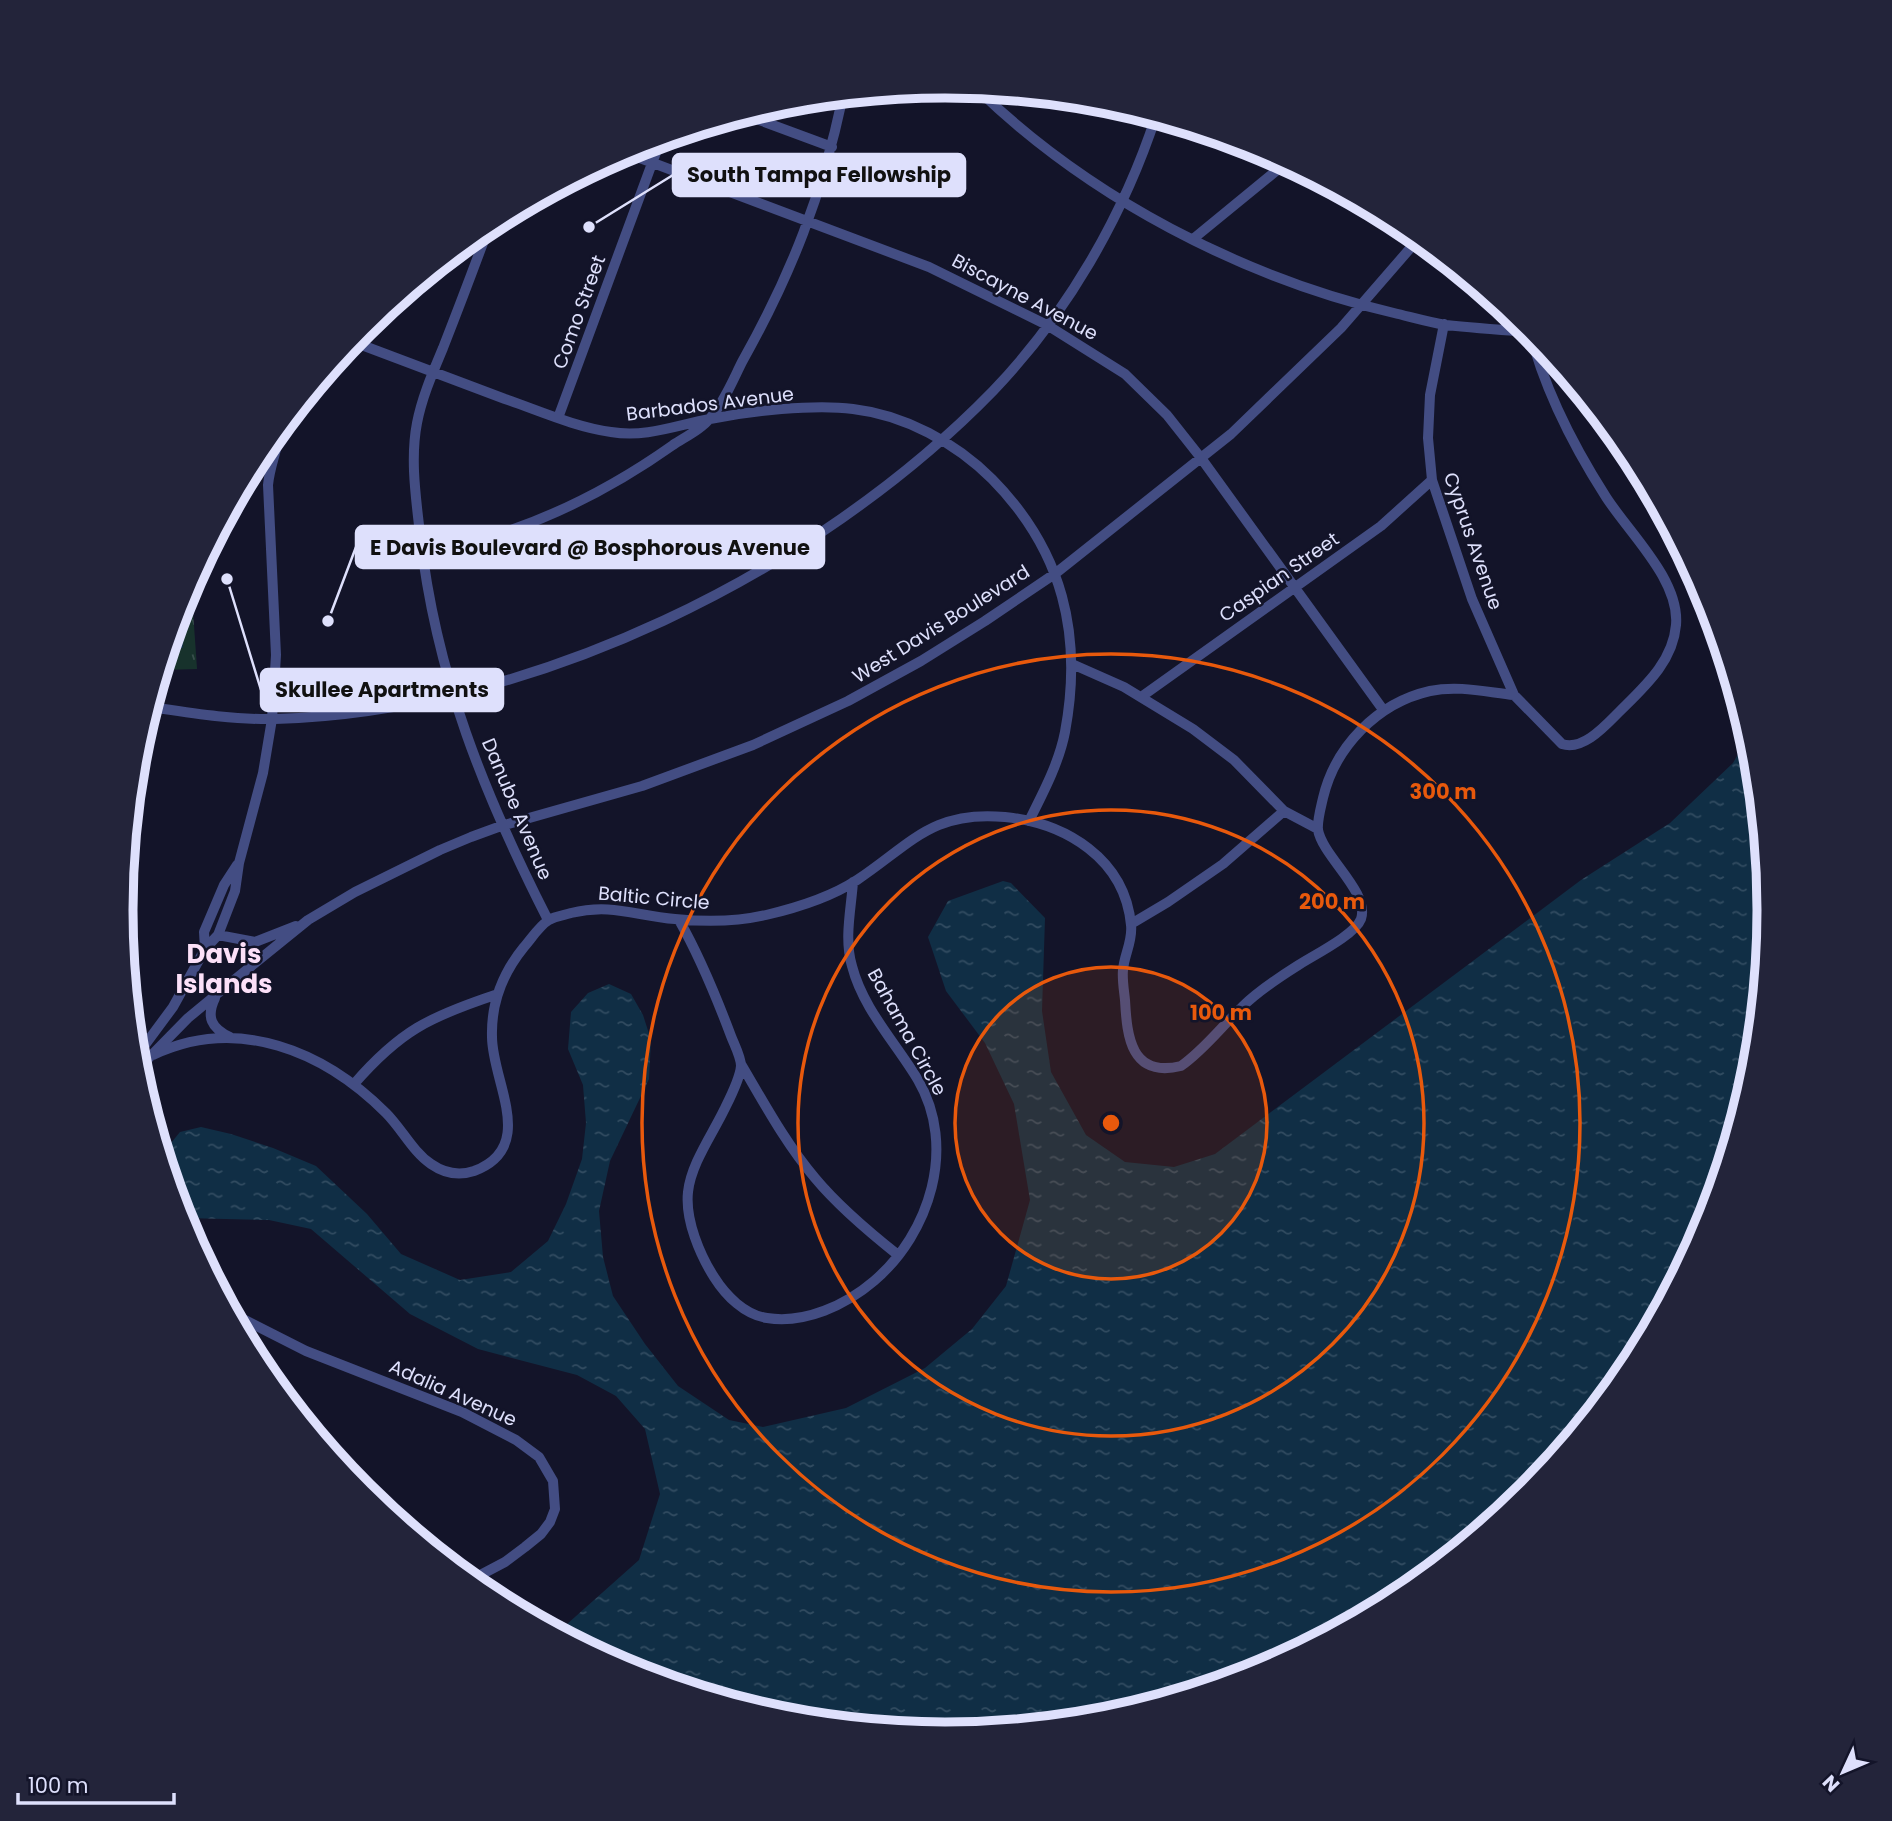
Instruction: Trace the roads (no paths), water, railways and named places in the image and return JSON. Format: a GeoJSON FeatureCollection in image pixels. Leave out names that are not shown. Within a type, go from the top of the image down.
{"type":"FeatureCollection","features":[{"type":"Feature","properties":{"kind":"street"},"geometry":{"type":"LineString","coordinates":[[989,100],[1048,149],[1122,201],[1193,239],[1266,272],[1362,305],[1444,324],[1513,329]]}},
{"type":"Feature","properties":{"kind":"street"},"geometry":{"type":"LineString","coordinates":[[422,554],[503,533],[574,506],[645,466],[710,419],[760,331],[796,256],[832,147],[841,105]]}},
{"type":"Feature","properties":{"kind":"street"},"geometry":{"type":"LineString","coordinates":[[760,120],[832,147]]}},
{"type":"Feature","properties":{"kind":"street"},"geometry":{"type":"LineString","coordinates":[[159,708],[272,719],[370,711],[452,694],[543,668],[590,651],[687,609],[760,570],[874,495],[942,439],[994,390],[1047,325],[1087,265],[1122,201],[1152,125]]}},
{"type":"Feature","properties":{"kind":"street","name":"Como Street"},"geometry":{"type":"LineString","coordinates":[[558,418],[656,152]]}},
{"type":"Feature","properties":{"kind":"street","name":"Biscayne Avenue"},"geometry":{"type":"LineString","coordinates":[[641,158],[929,267],[1047,325],[1099,356],[1133,382],[1167,415],[1384,711]]}},
{"type":"Feature","properties":{"kind":"street"},"geometry":{"type":"LineString","coordinates":[[1193,239],[1278,170]]}},
{"type":"Feature","properties":{"kind":"street","name":"Danube Avenue"},"geometry":{"type":"LineString","coordinates":[[482,244],[417,420],[414,445],[422,554],[431,615],[452,694],[502,826],[548,920]]}},
{"type":"Feature","properties":{"kind":"street","name":"West Davis Boulevard"},"geometry":{"type":"LineString","coordinates":[[218,935],[255,942],[274,936],[411,863],[502,826],[642,786],[741,750],[793,727],[921,661],[1056,573],[1201,458],[1270,397],[1362,305],[1412,246]]}},
{"type":"Feature","properties":{"kind":"street","name":"Cyprus Avenue"},"geometry":{"type":"LineString","coordinates":[[1444,324],[1429,405],[1429,459],[1432,480],[1468,589],[1514,695],[1562,744],[1572,746],[1588,739],[1618,714],[1653,676],[1670,651],[1676,611],[1673,598],[1658,568],[1605,496],[1580,451],[1547,381],[1538,355]]}},
{"type":"Feature","properties":{"kind":"street","name":"Barbados Avenue"},"geometry":{"type":"LineString","coordinates":[[362,345],[558,418],[611,432],[657,432],[710,419],[781,410],[852,408],[892,418],[942,439],[979,467],[1028,520],[1056,573],[1068,619],[1072,664],[1065,733],[1045,789],[1029,821]]}},
{"type":"Feature","properties":{"kind":"street"},"geometry":{"type":"LineString","coordinates":[[145,1045],[173,1007],[205,948],[218,935],[235,891],[239,863],[263,772],[272,719],[276,655],[269,527],[270,464],[278,448]]}},
{"type":"Feature","properties":{"kind":"street","name":"Caspian Street"},"geometry":{"type":"LineString","coordinates":[[1141,697],[1381,526],[1432,480]]}},
{"type":"Feature","properties":{"kind":"street"},"geometry":{"type":"LineString","coordinates":[[1072,664],[1141,697],[1194,729],[1257,781],[1284,811],[1318,829],[1332,857],[1356,893],[1362,909],[1360,922],[1248,1001],[1181,1066],[1168,1069],[1154,1067],[1140,1057],[1130,1044],[1122,972],[1131,924],[1223,864],[1284,811]]}},
{"type":"Feature","properties":{"kind":"street"},"geometry":{"type":"LineString","coordinates":[[1318,829],[1326,784],[1339,755],[1358,733],[1384,711],[1417,695],[1437,690],[1463,689],[1514,695]]}},
{"type":"Feature","properties":{"kind":"street","name":"Baltic Circle"},"geometry":{"type":"LineString","coordinates":[[548,920],[584,910],[608,908],[679,920],[734,921],[764,916],[807,902],[853,882],[920,833],[960,818],[1003,817],[1029,821],[1063,832],[1109,866],[1123,892],[1131,924]]}},
{"type":"Feature","properties":{"kind":"street"},"geometry":{"type":"LineString","coordinates":[[205,948],[204,932],[224,885],[239,863]]}},
{"type":"Feature","properties":{"kind":"street","name":"Bahama Circle"},"geometry":{"type":"LineString","coordinates":[[741,1064],[727,1104],[704,1149],[688,1191],[691,1218],[701,1252],[721,1287],[749,1312],[764,1318],[790,1319],[814,1314],[850,1298],[880,1276],[898,1255],[923,1216],[936,1169],[936,1143],[930,1109],[919,1082],[875,1015],[852,967],[848,936],[853,882]]}},
{"type":"Feature","properties":{"kind":"street","name":"West Davis Boulevard"},"geometry":{"type":"LineString","coordinates":[[147,1060],[188,1018],[308,920]]}},
{"type":"Feature","properties":{"kind":"street"},"geometry":{"type":"LineString","coordinates":[[153,1055],[188,1042],[230,1037],[284,1048],[354,1084],[387,1114],[433,1166],[462,1174],[483,1166],[499,1152],[505,1142],[510,1122],[509,1110],[493,1059],[495,995],[522,950],[548,920]]}},
{"type":"Feature","properties":{"kind":"street"},"geometry":{"type":"LineString","coordinates":[[679,920],[714,992],[741,1064],[773,1118],[815,1179],[859,1223],[898,1255]]}},
{"type":"Feature","properties":{"kind":"street"},"geometry":{"type":"LineString","coordinates":[[217,994],[211,1008],[211,1020],[220,1032],[230,1037]]}},
{"type":"Feature","properties":{"kind":"street"},"geometry":{"type":"LineString","coordinates":[[354,1084],[385,1050],[414,1028],[451,1010],[495,995]]}},
{"type":"Feature","properties":{"kind":"street","name":"Adalia Avenue"},"geometry":{"type":"LineString","coordinates":[[243,1319],[306,1351],[462,1412],[516,1440],[539,1457],[554,1481],[555,1509],[550,1522],[526,1547],[480,1575]]}},
{"type":"Feature","properties":{"kind":"water"},"geometry":{"type":"Polygon","coordinates":[[[184,630],[183,648],[177,648],[184,630]]]}},
{"type":"Feature","properties":{"kind":"water"},"geometry":{"type":"Polygon","coordinates":[[[1742,747],[1752,804],[1757,857],[1757,964],[1752,1017],[1731,1121],[1715,1172],[1697,1221],[1650,1317],[1591,1405],[1557,1446],[1521,1485],[1441,1555],[1352,1614],[1305,1639],[1207,1680],[1156,1695],[1052,1716],[999,1721],[946,1723],[840,1716],[787,1707],[685,1680],[635,1661],[564,1627],[639,1560],[660,1494],[645,1429],[616,1396],[577,1375],[478,1349],[410,1314],[311,1229],[269,1220],[194,1218],[169,1146],[180,1132],[201,1127],[273,1148],[316,1166],[367,1214],[401,1254],[460,1280],[511,1272],[548,1241],[566,1204],[582,1159],[586,1123],[583,1085],[568,1049],[571,1012],[588,993],[609,984],[631,994],[643,1015],[651,1040],[649,1079],[610,1161],[599,1211],[603,1257],[613,1296],[645,1344],[678,1386],[729,1420],[763,1427],[846,1408],[925,1368],[972,1329],[1006,1286],[1030,1200],[1014,1104],[985,1043],[946,991],[928,937],[948,901],[1003,881],[1011,883],[1045,918],[1042,1011],[1051,1072],[1086,1135],[1125,1162],[1174,1167],[1215,1154],[1581,880],[1670,823],[1733,763],[1742,747]]]}},
{"type":"Feature","properties":{"kind":"place","name":"South Tampa Fellowship"},"geometry":{"type":"Point","coordinates":[589,227]}},
{"type":"Feature","properties":{"kind":"place","name":"Skullee Apartments"},"geometry":{"type":"Point","coordinates":[227,579]}},
{"type":"Feature","properties":{"kind":"place","name":"E Davis Boulevard @ Bosphorous Avenue"},"geometry":{"type":"Point","coordinates":[328,621]}},
{"type":"Feature","properties":{"kind":"district","name":"Davis Islands"},"geometry":{"type":"Point","coordinates":[224,969]}}]}
